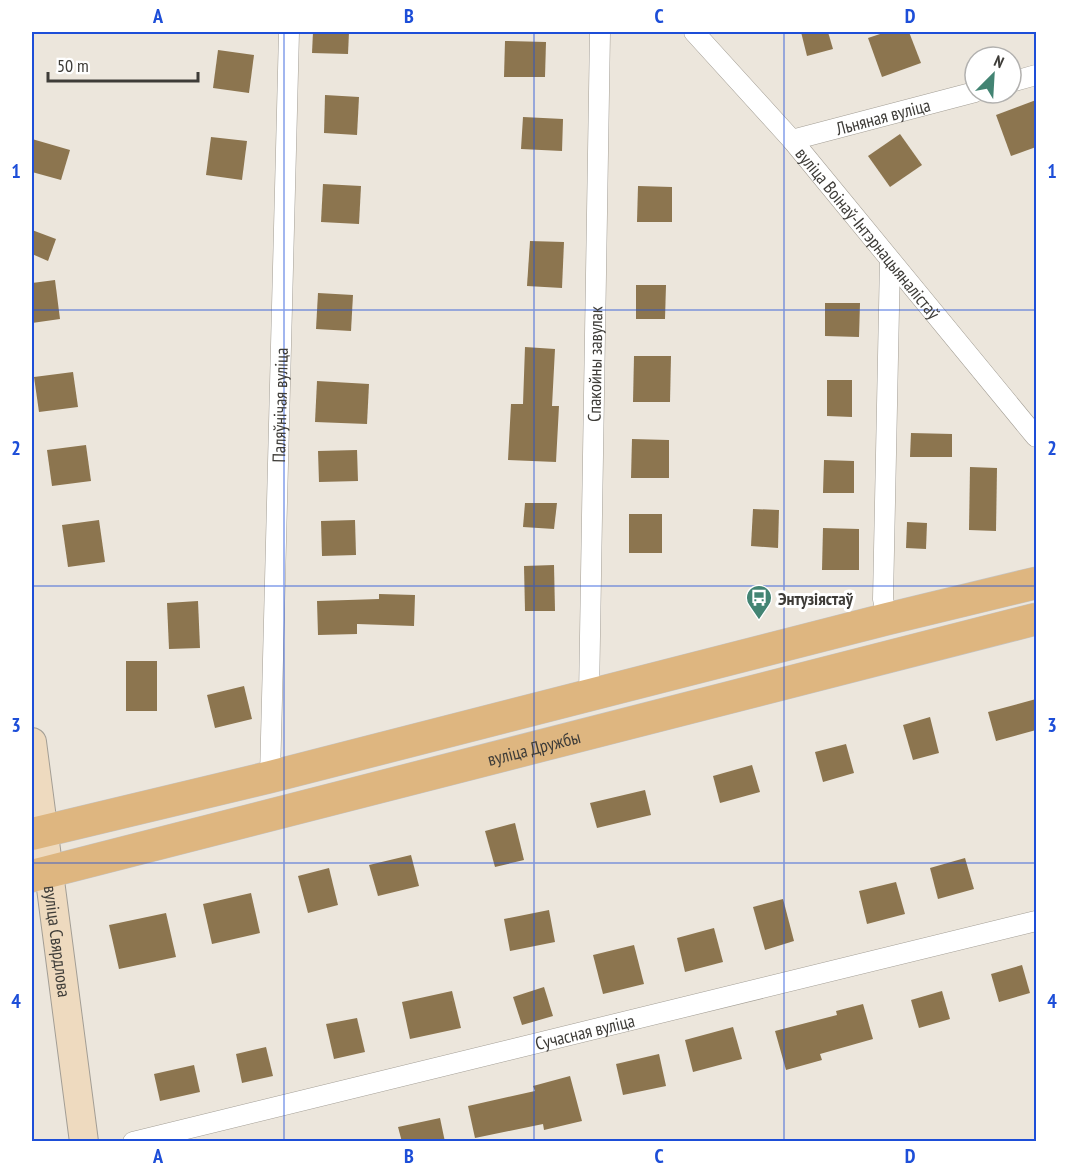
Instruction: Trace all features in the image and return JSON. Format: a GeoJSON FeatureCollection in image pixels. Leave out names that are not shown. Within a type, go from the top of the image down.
{"type":"FeatureCollection","features":[{"type":"Feature","properties":{"kind":"main road","name":"вуліца Дружбы"},"geometry":{"type":"LineString","coordinates":[[38,853],[270,777],[1036,583]]}},
{"type":"Feature","properties":{"kind":"main road","name":"вуліца Дружбы"},"geometry":{"type":"LineString","coordinates":[[38,853],[1036,620]]}},
{"type":"Feature","properties":{"kind":"main road"},"geometry":{"type":"LineString","coordinates":[[38,853],[54,858],[66,843],[185,810],[270,777]]}},
{"type":"Feature","properties":{"kind":"street","name":"Паляўнічая вуліца"},"geometry":{"type":"LineString","coordinates":[[270,777],[289,32]]}},
{"type":"Feature","properties":{"kind":"street","name":"Спакойны завулак"},"geometry":{"type":"LineString","coordinates":[[589,697],[600,32]]}},
{"type":"Feature","properties":{"kind":"street","name":"вуліца Воінаў-Інтэрнацыяналістаў"},"geometry":{"type":"LineString","coordinates":[[694,32],[792,140],[1036,437]]}},
{"type":"Feature","properties":{"kind":"street","name":"Льняная вуліца"},"geometry":{"type":"LineString","coordinates":[[792,140],[963,95]]}},
{"type":"Feature","properties":{"kind":"street"},"geometry":{"type":"LineString","coordinates":[[887,619],[883,599],[890,260]]}},
{"type":"Feature","properties":{"kind":"street","name":"вуліца Свярдлова"},"geometry":{"type":"LineString","coordinates":[[32,742],[38,853],[84,1142]]}},
{"type":"Feature","properties":{"kind":"street","name":"Сучасная вуліца"},"geometry":{"type":"LineString","coordinates":[[133,1142],[1036,921]]}},
{"type":"Feature","properties":{"kind":"building"},"geometry":{"type":"Polygon","coordinates":[[[313,32],[349,32],[348,54],[312,53],[313,32]]]}},
{"type":"Feature","properties":{"kind":"building"},"geometry":{"type":"Polygon","coordinates":[[[801,32],[828,32],[833,49],[807,56],[801,32]]]}},
{"type":"Feature","properties":{"kind":"building"},"geometry":{"type":"Polygon","coordinates":[[[886,32],[909,32],[921,63],[882,77],[868,38],[886,32]]]}},
{"type":"Feature","properties":{"kind":"building"},"geometry":{"type":"Polygon","coordinates":[[[505,41],[546,42],[545,77],[504,77],[505,41]]]}},
{"type":"Feature","properties":{"kind":"building"},"geometry":{"type":"Polygon","coordinates":[[[218,50],[254,55],[249,93],[213,88],[218,50]]]}},
{"type":"Feature","properties":{"kind":"building"},"geometry":{"type":"Polygon","coordinates":[[[325,95],[359,97],[357,135],[324,133],[325,95]]]}},
{"type":"Feature","properties":{"kind":"building"},"geometry":{"type":"Polygon","coordinates":[[[1036,100],[1036,147],[1011,156],[996,115],[1036,100]]]}},
{"type":"Feature","properties":{"kind":"building"},"geometry":{"type":"Polygon","coordinates":[[[523,117],[563,119],[562,151],[521,149],[523,117]]]}},
{"type":"Feature","properties":{"kind":"building"},"geometry":{"type":"Polygon","coordinates":[[[900,134],[922,165],[890,187],[868,156],[900,134]]]}},
{"type":"Feature","properties":{"kind":"building"},"geometry":{"type":"Polygon","coordinates":[[[211,137],[247,141],[242,180],[206,175],[211,137]]]}},
{"type":"Feature","properties":{"kind":"building"},"geometry":{"type":"Polygon","coordinates":[[[32,139],[70,150],[61,180],[32,172],[32,139]]]}},
{"type":"Feature","properties":{"kind":"building"},"geometry":{"type":"Polygon","coordinates":[[[323,184],[361,186],[359,224],[321,222],[323,184]]]}},
{"type":"Feature","properties":{"kind":"building"},"geometry":{"type":"Polygon","coordinates":[[[638,186],[672,187],[672,222],[637,222],[638,186]]]}},
{"type":"Feature","properties":{"kind":"building"},"geometry":{"type":"Polygon","coordinates":[[[32,230],[56,239],[48,261],[32,254],[32,230]]]}},
{"type":"Feature","properties":{"kind":"building"},"geometry":{"type":"Polygon","coordinates":[[[530,241],[564,242],[562,288],[527,286],[530,241]]]}},
{"type":"Feature","properties":{"kind":"building"},"geometry":{"type":"Polygon","coordinates":[[[55,280],[60,319],[32,323],[32,283],[55,280]]]}},
{"type":"Feature","properties":{"kind":"building"},"geometry":{"type":"Polygon","coordinates":[[[636,285],[666,285],[665,319],[636,319],[636,285]]]}},
{"type":"Feature","properties":{"kind":"building"},"geometry":{"type":"Polygon","coordinates":[[[318,293],[353,295],[351,331],[316,329],[318,293]]]}},
{"type":"Feature","properties":{"kind":"building"},"geometry":{"type":"Polygon","coordinates":[[[825,303],[860,303],[859,337],[825,336],[825,303]]]}},
{"type":"Feature","properties":{"kind":"building"},"geometry":{"type":"Polygon","coordinates":[[[525,347],[555,349],[552,406],[559,406],[556,462],[508,460],[511,404],[523,404],[525,347]]]}},
{"type":"Feature","properties":{"kind":"building"},"geometry":{"type":"Polygon","coordinates":[[[634,356],[671,356],[670,402],[633,402],[634,356]]]}},
{"type":"Feature","properties":{"kind":"building"},"geometry":{"type":"Polygon","coordinates":[[[73,372],[78,407],[39,412],[34,377],[73,372]]]}},
{"type":"Feature","properties":{"kind":"building"},"geometry":{"type":"Polygon","coordinates":[[[827,380],[852,380],[852,417],[827,416],[827,380]]]}},
{"type":"Feature","properties":{"kind":"building"},"geometry":{"type":"Polygon","coordinates":[[[317,381],[369,384],[367,424],[315,422],[317,381]]]}},
{"type":"Feature","properties":{"kind":"building"},"geometry":{"type":"Polygon","coordinates":[[[911,433],[952,434],[952,457],[910,457],[911,433]]]}},
{"type":"Feature","properties":{"kind":"building"},"geometry":{"type":"Polygon","coordinates":[[[632,439],[669,440],[669,478],[631,478],[632,439]]]}},
{"type":"Feature","properties":{"kind":"building"},"geometry":{"type":"Polygon","coordinates":[[[86,445],[91,481],[52,486],[47,450],[86,445]]]}},
{"type":"Feature","properties":{"kind":"building"},"geometry":{"type":"Polygon","coordinates":[[[357,450],[358,481],[319,482],[318,451],[357,450]]]}},
{"type":"Feature","properties":{"kind":"building"},"geometry":{"type":"Polygon","coordinates":[[[824,460],[854,461],[854,493],[823,493],[824,460]]]}},
{"type":"Feature","properties":{"kind":"building"},"geometry":{"type":"Polygon","coordinates":[[[970,467],[997,468],[996,531],[969,530],[970,467]]]}},
{"type":"Feature","properties":{"kind":"building"},"geometry":{"type":"Polygon","coordinates":[[[525,503],[557,503],[554,529],[523,527],[525,503]]]}},
{"type":"Feature","properties":{"kind":"building"},"geometry":{"type":"Polygon","coordinates":[[[753,509],[779,510],[778,548],[751,546],[753,509]]]}},
{"type":"Feature","properties":{"kind":"building"},"geometry":{"type":"Polygon","coordinates":[[[629,514],[662,514],[662,553],[629,553],[629,514]]]}},
{"type":"Feature","properties":{"kind":"building"},"geometry":{"type":"Polygon","coordinates":[[[99,520],[105,562],[68,567],[62,525],[99,520]]]}},
{"type":"Feature","properties":{"kind":"building"},"geometry":{"type":"Polygon","coordinates":[[[355,520],[356,555],[322,556],[321,521],[355,520]]]}},
{"type":"Feature","properties":{"kind":"building"},"geometry":{"type":"Polygon","coordinates":[[[907,522],[927,523],[926,549],[906,548],[907,522]]]}},
{"type":"Feature","properties":{"kind":"building"},"geometry":{"type":"Polygon","coordinates":[[[823,528],[859,529],[859,570],[822,570],[823,528]]]}},
{"type":"Feature","properties":{"kind":"building"},"geometry":{"type":"Polygon","coordinates":[[[554,565],[555,611],[525,611],[524,566],[554,565]]]}},
{"type":"Feature","properties":{"kind":"building"},"geometry":{"type":"Polygon","coordinates":[[[379,594],[415,595],[414,626],[357,624],[357,634],[318,635],[317,601],[379,599],[379,594]]]}},
{"type":"Feature","properties":{"kind":"building"},"geometry":{"type":"Polygon","coordinates":[[[198,601],[200,648],[169,649],[167,603],[198,601]]]}},
{"type":"Feature","properties":{"kind":"building"},"geometry":{"type":"Polygon","coordinates":[[[126,661],[157,661],[157,711],[126,711],[126,661]]]}},
{"type":"Feature","properties":{"kind":"building"},"geometry":{"type":"Polygon","coordinates":[[[244,686],[252,719],[215,728],[207,695],[244,686]]]}},
{"type":"Feature","properties":{"kind":"building"},"geometry":{"type":"Polygon","coordinates":[[[1036,699],[1036,730],[996,741],[988,712],[1036,699]]]}},
{"type":"Feature","properties":{"kind":"building"},"geometry":{"type":"Polygon","coordinates":[[[930,717],[939,753],[913,760],[903,725],[930,717]]]}},
{"type":"Feature","properties":{"kind":"building"},"geometry":{"type":"Polygon","coordinates":[[[846,744],[854,773],[823,782],[815,752],[846,744]]]}},
{"type":"Feature","properties":{"kind":"building"},"geometry":{"type":"Polygon","coordinates":[[[752,765],[760,792],[720,803],[713,776],[752,765]]]}},
{"type":"Feature","properties":{"kind":"building"},"geometry":{"type":"Polygon","coordinates":[[[645,790],[651,815],[597,828],[590,803],[645,790]]]}},
{"type":"Feature","properties":{"kind":"building"},"geometry":{"type":"Polygon","coordinates":[[[515,823],[524,860],[495,867],[485,831],[515,823]]]}},
{"type":"Feature","properties":{"kind":"building"},"geometry":{"type":"Polygon","coordinates":[[[411,855],[419,886],[378,896],[369,865],[411,855]]]}},
{"type":"Feature","properties":{"kind":"building"},"geometry":{"type":"Polygon","coordinates":[[[965,858],[974,889],[938,899],[930,868],[965,858]]]}},
{"type":"Feature","properties":{"kind":"building"},"geometry":{"type":"Polygon","coordinates":[[[329,868],[338,905],[308,913],[298,876],[329,868]]]}},
{"type":"Feature","properties":{"kind":"building"},"geometry":{"type":"Polygon","coordinates":[[[896,882],[905,914],[867,924],[859,891],[896,882]]]}},
{"type":"Feature","properties":{"kind":"building"},"geometry":{"type":"Polygon","coordinates":[[[251,893],[260,933],[212,944],[203,904],[251,893]]]}},
{"type":"Feature","properties":{"kind":"building"},"geometry":{"type":"Polygon","coordinates":[[[783,899],[794,941],[765,950],[753,907],[783,899]]]}},
{"type":"Feature","properties":{"kind":"building"},"geometry":{"type":"Polygon","coordinates":[[[549,910],[555,942],[510,951],[504,919],[549,910]]]}},
{"type":"Feature","properties":{"kind":"building"},"geometry":{"type":"Polygon","coordinates":[[[166,913],[176,957],[119,969],[109,925],[166,913]]]}},
{"type":"Feature","properties":{"kind":"building"},"geometry":{"type":"Polygon","coordinates":[[[714,928],[723,962],[685,972],[677,938],[714,928]]]}},
{"type":"Feature","properties":{"kind":"building"},"geometry":{"type":"Polygon","coordinates":[[[634,945],[644,984],[603,994],[593,955],[634,945]]]}},
{"type":"Feature","properties":{"kind":"building"},"geometry":{"type":"Polygon","coordinates":[[[1022,965],[1030,993],[999,1002],[991,974],[1022,965]]]}},
{"type":"Feature","properties":{"kind":"building"},"geometry":{"type":"Polygon","coordinates":[[[544,987],[553,1016],[522,1025],[513,997],[544,987]]]}},
{"type":"Feature","properties":{"kind":"building"},"geometry":{"type":"Polygon","coordinates":[[[452,991],[461,1028],[410,1039],[402,1002],[452,991]]]}},
{"type":"Feature","properties":{"kind":"building"},"geometry":{"type":"Polygon","coordinates":[[[942,991],[950,1019],[919,1028],[911,1000],[942,991]]]}},
{"type":"Feature","properties":{"kind":"building"},"geometry":{"type":"Polygon","coordinates":[[[863,1004],[873,1039],[820,1054],[822,1060],[786,1070],[775,1031],[837,1015],[836,1011],[863,1004]]]}},
{"type":"Feature","properties":{"kind":"building"},"geometry":{"type":"Polygon","coordinates":[[[357,1018],[365,1052],[334,1059],[326,1024],[357,1018]]]}},
{"type":"Feature","properties":{"kind":"building"},"geometry":{"type":"Polygon","coordinates":[[[733,1027],[742,1059],[693,1072],[685,1040],[733,1027]]]}},
{"type":"Feature","properties":{"kind":"building"},"geometry":{"type":"Polygon","coordinates":[[[266,1047],[273,1076],[242,1083],[236,1054],[266,1047]]]}},
{"type":"Feature","properties":{"kind":"building"},"geometry":{"type":"Polygon","coordinates":[[[659,1054],[666,1086],[623,1095],[616,1064],[659,1054]]]}},
{"type":"Feature","properties":{"kind":"building"},"geometry":{"type":"Polygon","coordinates":[[[194,1065],[200,1092],[160,1101],[154,1074],[194,1065]]]}},
{"type":"Feature","properties":{"kind":"building"},"geometry":{"type":"Polygon","coordinates":[[[570,1076],[582,1121],[544,1130],[543,1124],[475,1138],[468,1106],[535,1091],[533,1086],[570,1076]]]}},
{"type":"Feature","properties":{"kind":"building"},"geometry":{"type":"Polygon","coordinates":[[[440,1118],[445,1142],[402,1142],[398,1127],[440,1118]]]}},
{"type":"Feature","properties":{"kind":"place","name":"Энтузіястаў"},"geometry":{"type":"Point","coordinates":[759,621]}}]}
